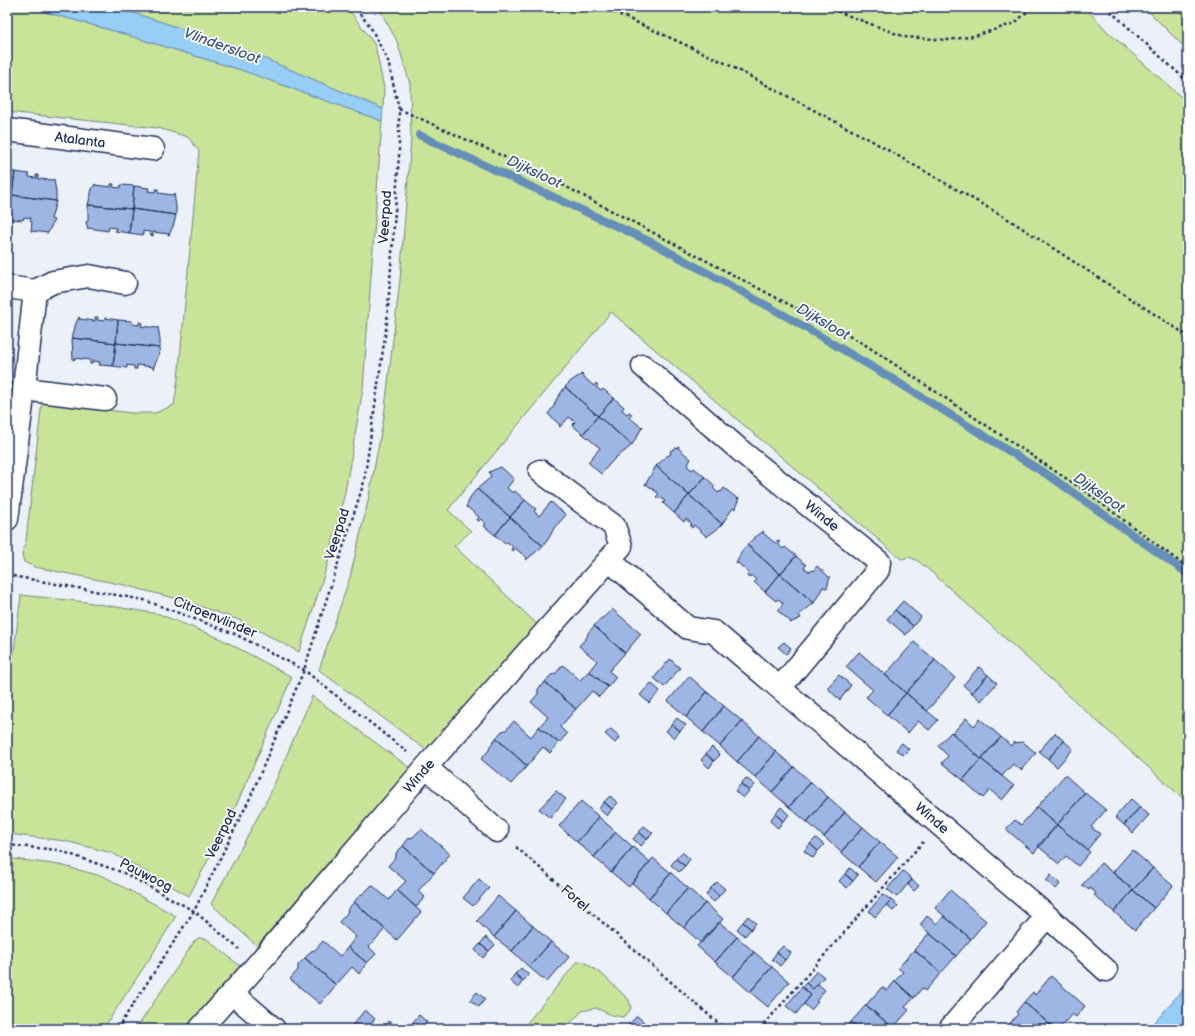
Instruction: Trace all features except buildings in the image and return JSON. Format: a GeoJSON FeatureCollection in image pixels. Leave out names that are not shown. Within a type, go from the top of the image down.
{"type":"FeatureCollection","features":[{"type":"Feature","properties":{"kind":"street","name":"Atalanta"},"geometry":{"type":"LineString","coordinates":[[7,130],[153,149]]}},
{"type":"Feature","properties":{"kind":"street"},"geometry":{"type":"LineString","coordinates":[[7,287],[35,291],[53,282],[89,276],[125,283]]}},
{"type":"Feature","properties":{"kind":"street"},"geometry":{"type":"LineString","coordinates":[[7,520],[35,291]]}},
{"type":"Feature","properties":{"kind":"street","name":"Winde"},"geometry":{"type":"LineString","coordinates":[[643,366],[742,452],[879,562],[878,570],[780,688]]}},
{"type":"Feature","properties":{"kind":"street"},"geometry":{"type":"LineString","coordinates":[[24,389],[105,399]]}},
{"type":"Feature","properties":{"kind":"street","name":"Winde"},"geometry":{"type":"LineString","coordinates":[[200,1029],[258,965],[426,767],[621,546],[614,526],[540,471]]}},
{"type":"Feature","properties":{"kind":"street","name":"Winde"},"geometry":{"type":"LineString","coordinates":[[609,560],[688,628],[714,632],[1047,916],[1106,970]]}},
{"type":"Feature","properties":{"kind":"street"},"geometry":{"type":"LineString","coordinates":[[426,767],[498,830]]}},
{"type":"Feature","properties":{"kind":"street"},"geometry":{"type":"LineString","coordinates":[[950,1029],[1047,916]]}},
{"type":"Feature","properties":{"kind":"street"},"geometry":{"type":"LineString","coordinates":[[232,994],[274,1029]]}},
{"type":"Feature","properties":{"kind":"path","name":"Veerpad"},"geometry":{"type":"LineString","coordinates":[[117,1029],[194,911],[250,798],[304,670],[364,482],[387,322],[399,156],[399,109],[388,61],[370,26],[354,7]]}},
{"type":"Feature","properties":{"kind":"path"},"geometry":{"type":"LineString","coordinates":[[603,7],[723,62],[872,140],[1008,219],[1188,336]]}},
{"type":"Feature","properties":{"kind":"path"},"geometry":{"type":"LineString","coordinates":[[826,7],[905,37],[948,40],[975,36],[1015,23],[1032,7]]}},
{"type":"Feature","properties":{"kind":"path"},"geometry":{"type":"LineString","coordinates":[[1106,7],[1188,82]]}},
{"type":"Feature","properties":{"kind":"path"},"geometry":{"type":"LineString","coordinates":[[399,109],[542,174],[864,344],[1082,489],[1188,568]]}},
{"type":"Feature","properties":{"kind":"path","name":"Citroenvlinder"},"geometry":{"type":"LineString","coordinates":[[7,575],[144,600],[235,634],[304,670],[426,767]]}},
{"type":"Feature","properties":{"kind":"path"},"geometry":{"type":"LineString","coordinates":[[760,1029],[939,824]]}},
{"type":"Feature","properties":{"kind":"path","name":"Forel"},"geometry":{"type":"LineString","coordinates":[[498,830],[725,1029]]}},
{"type":"Feature","properties":{"kind":"path","name":"Pauwoog"},"geometry":{"type":"LineString","coordinates":[[7,845],[58,850],[124,873],[194,911],[258,965]]}},
{"type":"Feature","properties":{"kind":"green space"},"geometry":{"type":"Polygon","coordinates":[[[7,7],[27,7],[114,31],[241,70],[382,121],[363,389],[345,492],[328,563],[299,652],[239,620],[185,601],[124,585],[35,567],[24,562],[22,555],[26,540],[42,402],[132,413],[155,413],[174,405],[178,379],[199,151],[188,137],[158,128],[7,112],[7,7]]]}},
{"type":"Feature","properties":{"kind":"green space"},"geometry":{"type":"Polygon","coordinates":[[[116,7],[347,7],[375,45],[384,88],[383,109],[237,47],[116,7]]]}},
{"type":"Feature","properties":{"kind":"green space"},"geometry":{"type":"Polygon","coordinates":[[[378,7],[1085,7],[1107,31],[1188,103],[1188,803],[937,577],[918,561],[909,557],[901,559],[611,312],[448,510],[471,531],[454,546],[538,625],[426,750],[319,670],[350,577],[367,506],[384,417],[400,280],[411,139],[410,84],[397,41],[378,7]]]}},
{"type":"Feature","properties":{"kind":"green space"},"geometry":{"type":"Polygon","coordinates":[[[1144,7],[1188,7],[1188,51],[1144,7]]]}},
{"type":"Feature","properties":{"kind":"green space"},"geometry":{"type":"Polygon","coordinates":[[[21,595],[86,602],[159,614],[219,638],[292,677],[232,815],[189,896],[112,853],[65,841],[7,834],[7,707],[21,595]]]}},
{"type":"Feature","properties":{"kind":"green space"},"geometry":{"type":"Polygon","coordinates":[[[312,696],[410,768],[257,946],[211,904],[270,794],[312,696]]]}},
{"type":"Feature","properties":{"kind":"green space"},"geometry":{"type":"Polygon","coordinates":[[[7,858],[60,865],[105,877],[176,916],[103,1029],[7,1029],[7,858]]]}},
{"type":"Feature","properties":{"kind":"green space"},"geometry":{"type":"Polygon","coordinates":[[[198,938],[207,939],[240,966],[185,1029],[136,1029],[194,942],[198,938]]]}},
{"type":"Feature","properties":{"kind":"green space"},"geometry":{"type":"Polygon","coordinates":[[[577,962],[584,962],[603,975],[629,1000],[631,1008],[629,1012],[623,1017],[611,1015],[596,1008],[582,1011],[565,1029],[522,1029],[577,962]]]}},
{"type":"Feature","properties":{"kind":"water","name":"Vlindersloot"},"geometry":{"type":"Polygon","coordinates":[[[27,7],[116,7],[237,47],[383,109],[382,121],[241,70],[114,31],[27,7]]]}},
{"type":"Feature","properties":{"kind":"water"},"geometry":{"type":"Polygon","coordinates":[[[1188,983],[1188,1029],[1149,1029],[1188,983]]]}},
{"type":"Feature","properties":{"kind":"waterway","name":"Dijksloot"},"geometry":{"type":"LineString","coordinates":[[419,135],[653,243],[784,315],[891,378],[1051,477],[1188,574]]}}]}
